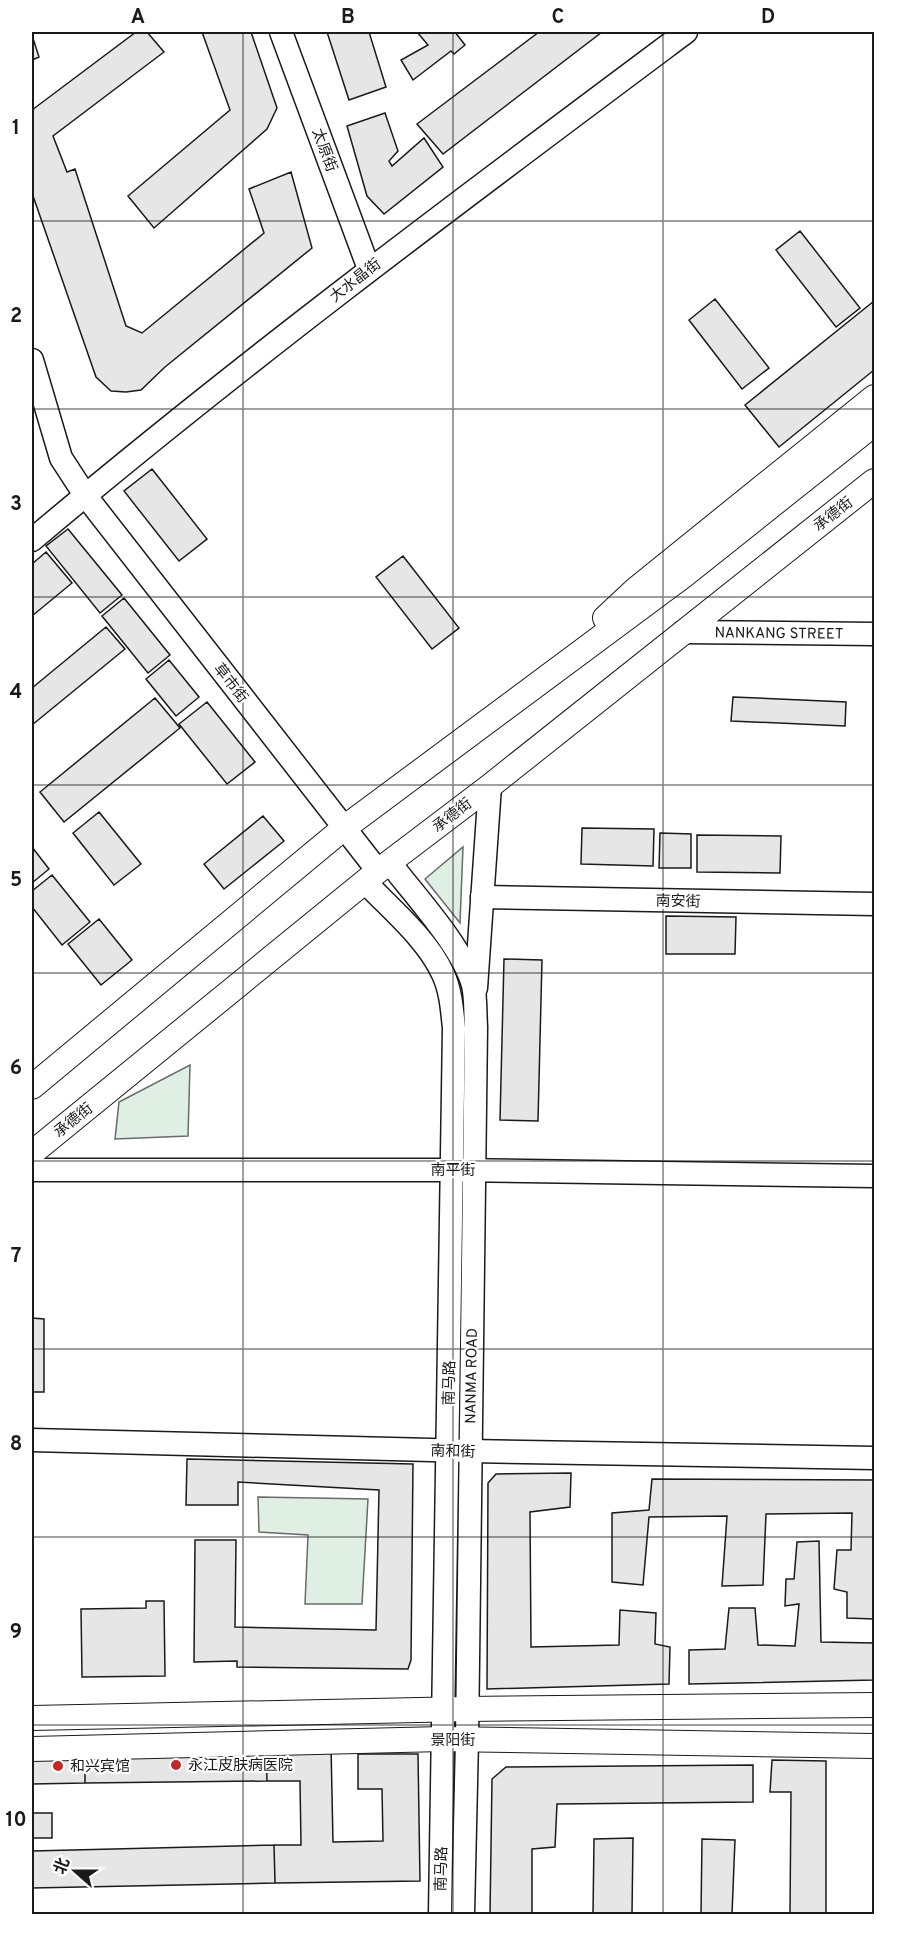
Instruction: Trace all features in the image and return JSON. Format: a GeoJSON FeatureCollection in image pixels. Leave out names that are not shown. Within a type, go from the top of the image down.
{"type":"FeatureCollection","features":[{"type":"Feature","properties":{"kind":"main road"},"geometry":{"type":"LineString","coordinates":[[491,721],[636,589],[874,397]]}},
{"type":"Feature","properties":{"kind":"main road"},"geometry":{"type":"LineString","coordinates":[[32,1087],[344,828],[491,721],[683,576],[874,424]]}},
{"type":"Feature","properties":{"kind":"main road","name":"承德街"},"geometry":{"type":"LineString","coordinates":[[32,1153],[378,872],[874,481]]}},
{"type":"Feature","properties":{"kind":"main road","name":"景阳街"},"geometry":{"type":"LineString","coordinates":[[32,1718],[874,1705]]}},
{"type":"Feature","properties":{"kind":"main road","name":"景阳街"},"geometry":{"type":"LineString","coordinates":[[32,1749],[443,1739],[874,1746]]}},
{"type":"Feature","properties":{"kind":"street","name":"太原街"},"geometry":{"type":"LineString","coordinates":[[281,32],[369,269]]}},
{"type":"Feature","properties":{"kind":"street","name":"大水晶街"},"geometry":{"type":"LineString","coordinates":[[32,540],[85,495],[369,269],[686,32]]}},
{"type":"Feature","properties":{"kind":"street","name":"草市街"},"geometry":{"type":"LineString","coordinates":[[32,360],[61,458],[85,495],[378,872]]}},
{"type":"Feature","properties":{"kind":"street","name":"NANKANG STREET"},"geometry":{"type":"LineString","coordinates":[[683,632],[874,634]]}},
{"type":"Feature","properties":{"kind":"street"},"geometry":{"type":"LineString","coordinates":[[475,1011],[490,786]]}},
{"type":"Feature","properties":{"kind":"street"},"geometry":{"type":"LineString","coordinates":[[378,872],[420,940],[436,960],[444,975],[452,1002],[463,1170]]}},
{"type":"Feature","properties":{"kind":"street","name":"NANMA ROAD"},"geometry":{"type":"LineString","coordinates":[[378,872],[452,944],[467,969],[474,988],[475,1011],[463,1170],[455,1710],[467,1740],[463,1914]]}},
{"type":"Feature","properties":{"kind":"street","name":"南安街"},"geometry":{"type":"LineString","coordinates":[[482,897],[874,904]]}},
{"type":"Feature","properties":{"kind":"street","name":"南平街"},"geometry":{"type":"LineString","coordinates":[[32,1170],[463,1170],[874,1176]]}},
{"type":"Feature","properties":{"kind":"street","name":"南和街"},"geometry":{"type":"LineString","coordinates":[[32,1440],[459,1451],[874,1458]]}},
{"type":"Feature","properties":{"kind":"street","name":"南马路"},"geometry":{"type":"LineString","coordinates":[[440,1914],[443,1739],[455,1710]]}},
{"type":"Feature","properties":{"kind":"green space"},"geometry":{"type":"Polygon","coordinates":[[[463,847],[460,923],[425,879],[463,847]]]}},
{"type":"Feature","properties":{"kind":"green space"},"geometry":{"type":"Polygon","coordinates":[[[190,1065],[188,1136],[115,1139],[119,1102],[190,1065]]]}},
{"type":"Feature","properties":{"kind":"green space"},"geometry":{"type":"Polygon","coordinates":[[[258,1497],[368,1499],[362,1604],[305,1604],[308,1535],[259,1532],[258,1497]]]}},
{"type":"Feature","properties":{"kind":"building"},"geometry":{"type":"Polygon","coordinates":[[[136,32],[147,32],[164,52],[53,136],[67,172],[75,169],[126,326],[142,333],[264,233],[249,189],[291,172],[312,248],[165,367],[141,390],[126,392],[111,391],[96,377],[32,193],[32,110],[136,32]]]}},
{"type":"Feature","properties":{"kind":"building"},"geometry":{"type":"Polygon","coordinates":[[[202,32],[251,32],[277,108],[267,129],[154,228],[128,196],[230,110],[202,32]]]}},
{"type":"Feature","properties":{"kind":"building"},"geometry":{"type":"Polygon","coordinates":[[[327,32],[369,32],[386,87],[349,100],[327,32]]]}},
{"type":"Feature","properties":{"kind":"building"},"geometry":{"type":"Polygon","coordinates":[[[417,32],[455,32],[465,45],[454,54],[451,51],[413,80],[401,60],[428,45],[417,32]]]}},
{"type":"Feature","properties":{"kind":"building"},"geometry":{"type":"Polygon","coordinates":[[[539,32],[602,32],[443,154],[417,124],[539,32]]]}},
{"type":"Feature","properties":{"kind":"building"},"geometry":{"type":"Polygon","coordinates":[[[32,35],[39,57],[32,60],[32,35]]]}},
{"type":"Feature","properties":{"kind":"building"},"geometry":{"type":"Polygon","coordinates":[[[385,113],[398,151],[389,161],[392,166],[424,138],[443,167],[384,214],[367,196],[347,126],[385,113]]]}},
{"type":"Feature","properties":{"kind":"building"},"geometry":{"type":"Polygon","coordinates":[[[800,231],[860,308],[836,327],[776,250],[800,231]]]}},
{"type":"Feature","properties":{"kind":"building"},"geometry":{"type":"Polygon","coordinates":[[[715,299],[769,368],[742,389],[689,320],[715,299]]]}},
{"type":"Feature","properties":{"kind":"building"},"geometry":{"type":"Polygon","coordinates":[[[874,301],[874,370],[779,447],[745,405],[874,301]]]}},
{"type":"Feature","properties":{"kind":"building"},"geometry":{"type":"Polygon","coordinates":[[[152,469],[207,539],[179,561],[124,491],[152,469]]]}},
{"type":"Feature","properties":{"kind":"building"},"geometry":{"type":"Polygon","coordinates":[[[68,529],[122,595],[100,613],[46,546],[68,529]]]}},
{"type":"Feature","properties":{"kind":"building"},"geometry":{"type":"Polygon","coordinates":[[[46,552],[72,583],[32,616],[32,564],[46,552]]]}},
{"type":"Feature","properties":{"kind":"building"},"geometry":{"type":"Polygon","coordinates":[[[403,556],[459,628],[432,649],[376,577],[403,556]]]}},
{"type":"Feature","properties":{"kind":"building"},"geometry":{"type":"Polygon","coordinates":[[[124,598],[170,655],[148,673],[102,616],[124,598]]]}},
{"type":"Feature","properties":{"kind":"building"},"geometry":{"type":"Polygon","coordinates":[[[106,627],[125,649],[32,725],[32,688],[106,627]]]}},
{"type":"Feature","properties":{"kind":"building"},"geometry":{"type":"Polygon","coordinates":[[[169,660],[199,697],[176,716],[146,679],[169,660]]]}},
{"type":"Feature","properties":{"kind":"building"},"geometry":{"type":"Polygon","coordinates":[[[733,697],[846,702],[845,726],[731,721],[733,697]]]}},
{"type":"Feature","properties":{"kind":"building"},"geometry":{"type":"Polygon","coordinates":[[[155,698],[180,728],[64,822],[40,792],[155,698]]]}},
{"type":"Feature","properties":{"kind":"building"},"geometry":{"type":"Polygon","coordinates":[[[207,702],[255,762],[227,784],[179,724],[207,702]]]}},
{"type":"Feature","properties":{"kind":"building"},"geometry":{"type":"Polygon","coordinates":[[[99,812],[141,864],[114,885],[73,833],[99,812]]]}},
{"type":"Feature","properties":{"kind":"building"},"geometry":{"type":"Polygon","coordinates":[[[263,816],[284,841],[224,889],[204,864],[263,816]]]}},
{"type":"Feature","properties":{"kind":"building"},"geometry":{"type":"Polygon","coordinates":[[[582,828],[654,829],[653,866],[581,864],[582,828]]]}},
{"type":"Feature","properties":{"kind":"building"},"geometry":{"type":"Polygon","coordinates":[[[660,833],[691,834],[691,868],[659,868],[660,833]]]}},
{"type":"Feature","properties":{"kind":"building"},"geometry":{"type":"Polygon","coordinates":[[[697,835],[781,836],[780,873],[697,872],[697,835]]]}},
{"type":"Feature","properties":{"kind":"building"},"geometry":{"type":"Polygon","coordinates":[[[32,847],[49,869],[32,883],[32,847]]]}},
{"type":"Feature","properties":{"kind":"building"},"geometry":{"type":"Polygon","coordinates":[[[52,875],[90,922],[62,945],[32,907],[32,891],[52,875]]]}},
{"type":"Feature","properties":{"kind":"building"},"geometry":{"type":"Polygon","coordinates":[[[666,916],[736,917],[735,954],[666,954],[666,916]]]}},
{"type":"Feature","properties":{"kind":"building"},"geometry":{"type":"Polygon","coordinates":[[[99,919],[132,960],[101,985],[68,944],[99,919]]]}},
{"type":"Feature","properties":{"kind":"building"},"geometry":{"type":"Polygon","coordinates":[[[504,959],[542,960],[538,1121],[500,1120],[504,959]]]}},
{"type":"Feature","properties":{"kind":"building"},"geometry":{"type":"Polygon","coordinates":[[[32,1318],[44,1319],[44,1392],[32,1392],[32,1318]]]}},
{"type":"Feature","properties":{"kind":"building"},"geometry":{"type":"Polygon","coordinates":[[[187,1459],[413,1464],[411,1660],[408,1669],[237,1667],[237,1661],[194,1662],[195,1540],[236,1540],[235,1627],[376,1630],[379,1490],[238,1482],[238,1505],[186,1505],[187,1459]]]}},
{"type":"Feature","properties":{"kind":"building"},"geometry":{"type":"Polygon","coordinates":[[[571,1473],[570,1507],[530,1512],[531,1647],[619,1645],[620,1610],[656,1613],[655,1644],[670,1647],[669,1684],[487,1689],[488,1483],[496,1474],[571,1473]]]}},
{"type":"Feature","properties":{"kind":"building"},"geometry":{"type":"Polygon","coordinates":[[[652,1479],[874,1480],[874,1619],[847,1618],[847,1592],[834,1589],[837,1550],[851,1550],[852,1513],[766,1514],[763,1585],[722,1586],[727,1516],[649,1517],[643,1585],[612,1582],[612,1513],[649,1510],[652,1479]]]}},
{"type":"Feature","properties":{"kind":"building"},"geometry":{"type":"Polygon","coordinates":[[[819,1541],[821,1642],[874,1643],[874,1680],[689,1684],[689,1650],[725,1649],[729,1608],[755,1608],[758,1645],[795,1646],[799,1604],[785,1606],[786,1579],[794,1579],[797,1542],[819,1541]]]}},
{"type":"Feature","properties":{"kind":"building"},"geometry":{"type":"Polygon","coordinates":[[[146,1601],[164,1601],[165,1676],[82,1677],[81,1609],[146,1608],[146,1601]]]}},
{"type":"Feature","properties":{"kind":"building"},"geometry":{"type":"Polygon","coordinates":[[[331,1746],[333,1842],[383,1841],[382,1789],[358,1789],[358,1754],[418,1754],[420,1881],[275,1883],[274,1845],[301,1845],[300,1781],[267,1781],[266,1747],[331,1746]]]}},
{"type":"Feature","properties":{"kind":"building","name":"永江皮肤病医院"},"geometry":{"type":"Polygon","coordinates":[[[266,1747],[267,1781],[85,1783],[85,1748],[266,1747]]]}},
{"type":"Feature","properties":{"kind":"building","name":"和兴宾馆"},"geometry":{"type":"Polygon","coordinates":[[[85,1748],[85,1783],[32,1784],[32,1749],[85,1748]]]}},
{"type":"Feature","properties":{"kind":"building"},"geometry":{"type":"Polygon","coordinates":[[[772,1760],[826,1761],[826,1914],[790,1914],[791,1792],[770,1792],[772,1760]]]}},
{"type":"Feature","properties":{"kind":"building"},"geometry":{"type":"Polygon","coordinates":[[[753,1765],[753,1802],[557,1804],[555,1847],[532,1849],[532,1914],[490,1914],[492,1779],[506,1767],[753,1765]]]}},
{"type":"Feature","properties":{"kind":"building"},"geometry":{"type":"Polygon","coordinates":[[[32,1813],[52,1813],[52,1838],[32,1838],[32,1813]]]}},
{"type":"Feature","properties":{"kind":"building"},"geometry":{"type":"Polygon","coordinates":[[[633,1838],[632,1914],[593,1914],[594,1839],[633,1838]]]}},
{"type":"Feature","properties":{"kind":"building"},"geometry":{"type":"Polygon","coordinates":[[[702,1839],[735,1840],[732,1914],[701,1914],[702,1839]]]}},
{"type":"Feature","properties":{"kind":"building"},"geometry":{"type":"Polygon","coordinates":[[[274,1845],[275,1883],[32,1888],[32,1851],[274,1845]]]}},
{"type":"Feature","properties":{"kind":"place","name":"永江皮肤病医院"},"geometry":{"type":"Point","coordinates":[176,1765]}},
{"type":"Feature","properties":{"kind":"place","name":"和兴宾馆"},"geometry":{"type":"Point","coordinates":[58,1766]}}]}
